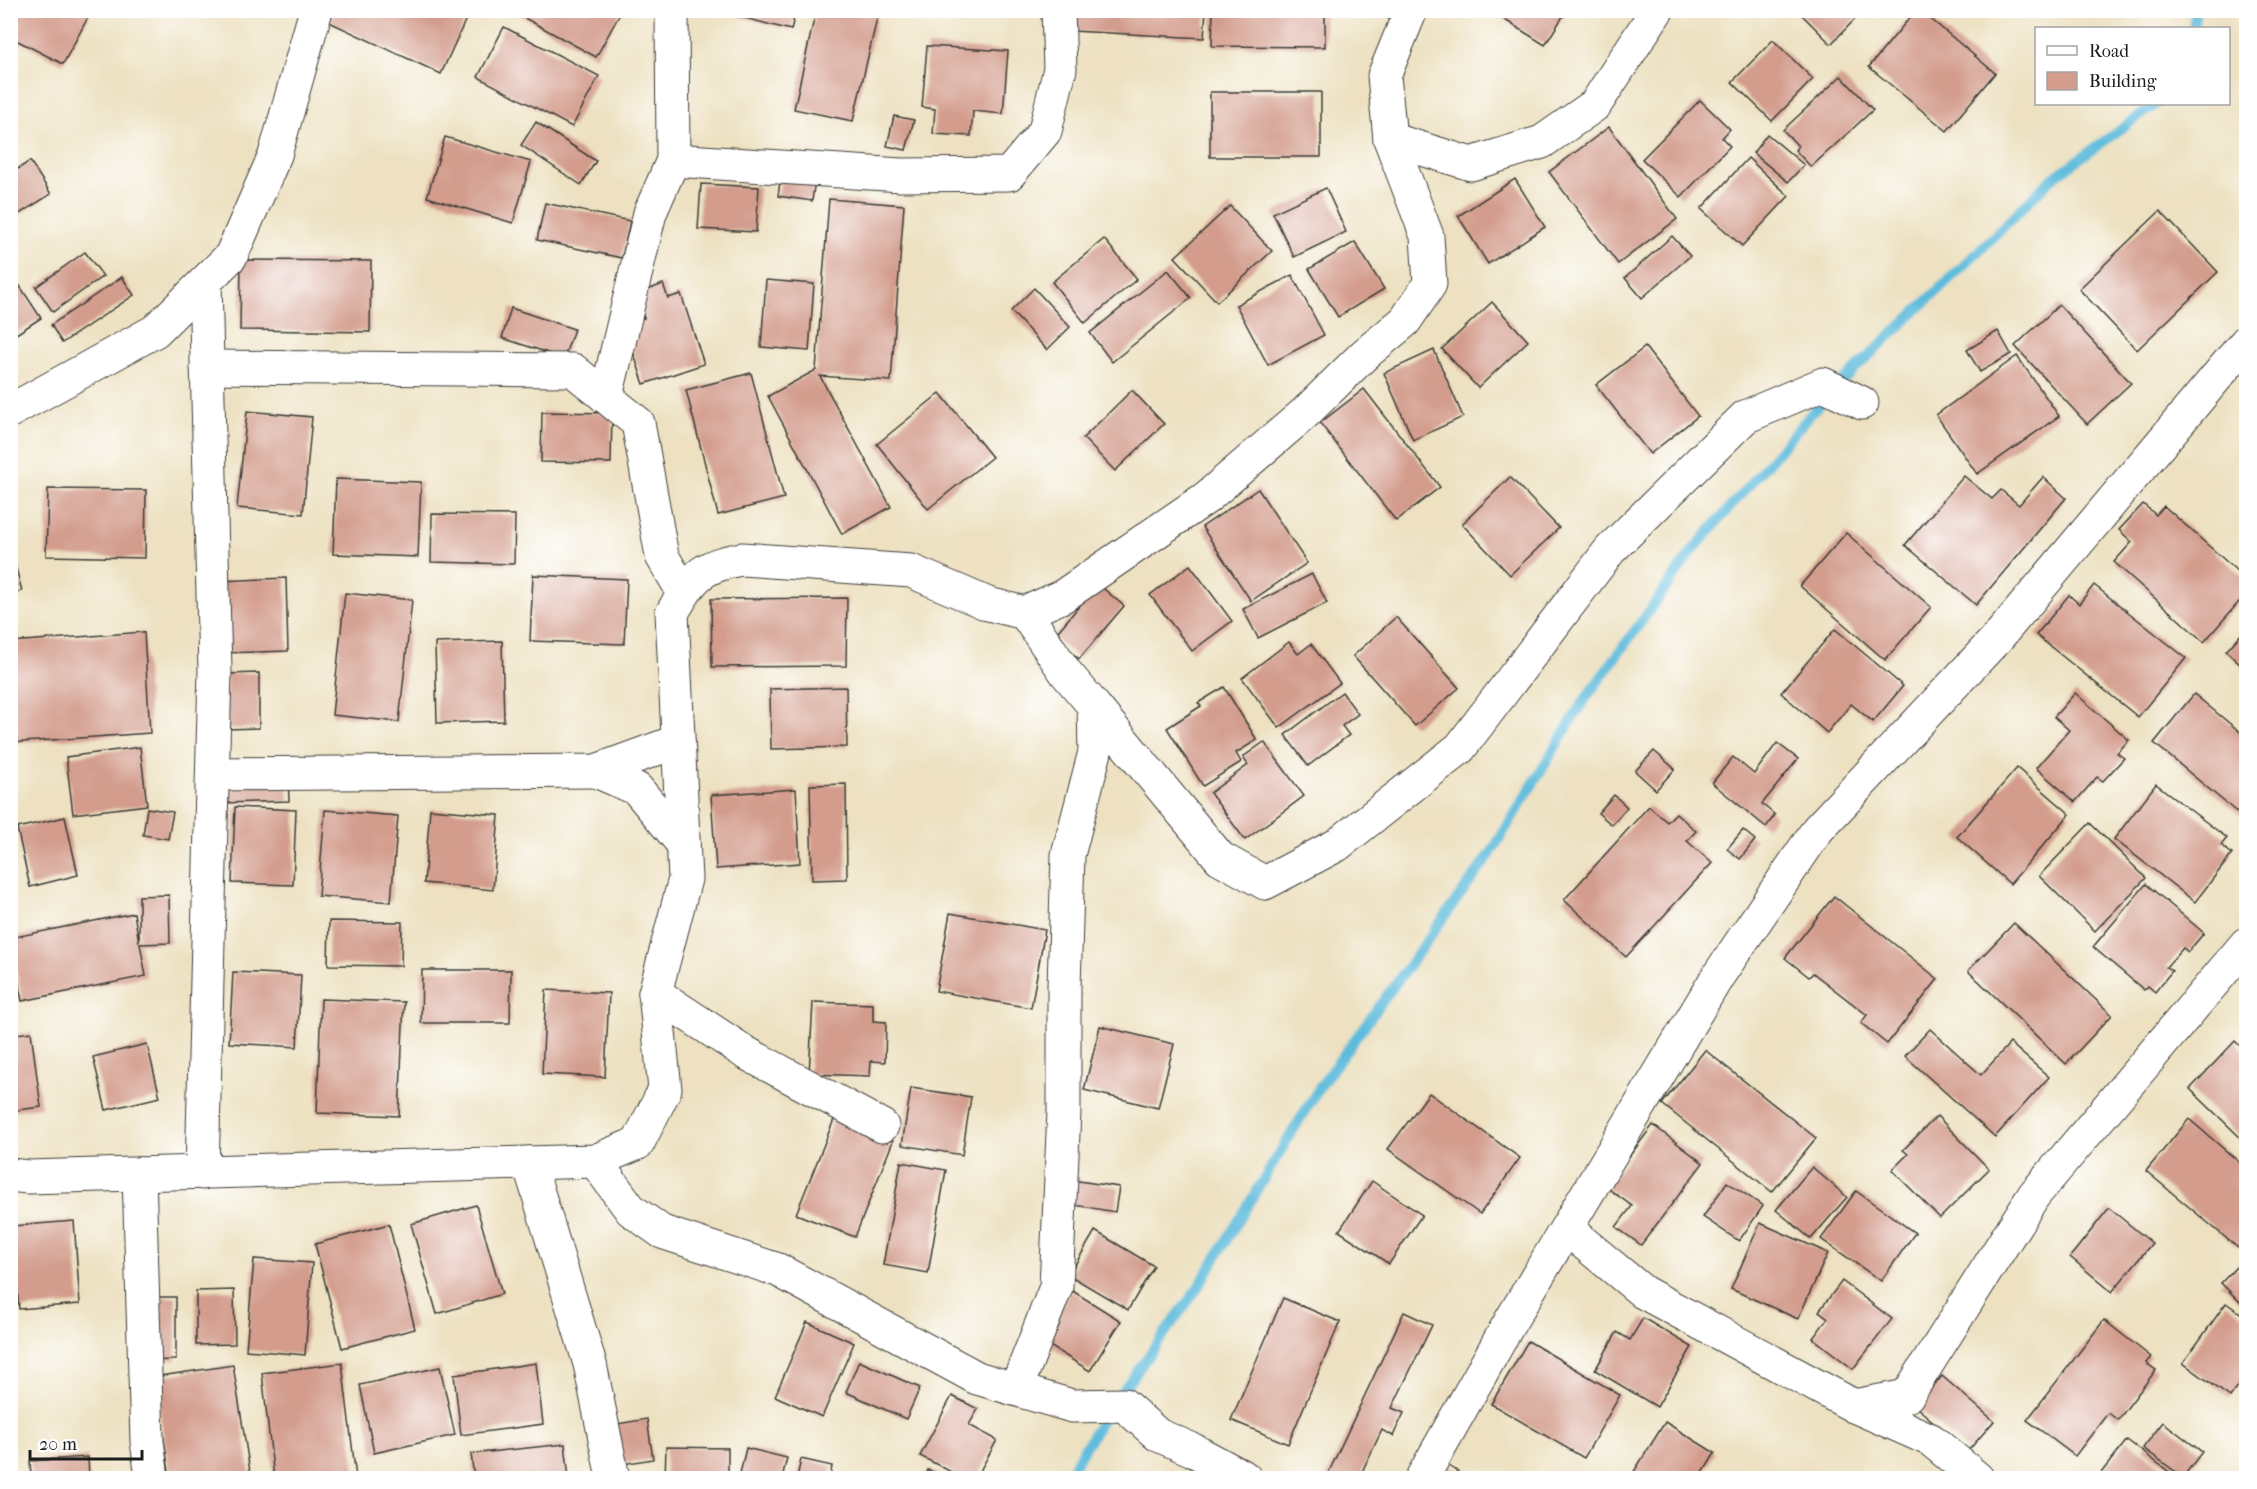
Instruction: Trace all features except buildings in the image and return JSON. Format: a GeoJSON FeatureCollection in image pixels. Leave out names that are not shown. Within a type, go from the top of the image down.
{"type":"FeatureCollection","features":[{"type":"Feature","properties":{"kind":"street"},"geometry":{"type":"LineString","coordinates":[[10,411],[154,331],[231,256],[276,155],[316,10]]}},
{"type":"Feature","properties":{"kind":"street"},"geometry":{"type":"LineString","coordinates":[[606,397],[650,213],[673,160],[672,10]]}},
{"type":"Feature","properties":{"kind":"street"},"geometry":{"type":"LineString","coordinates":[[673,160],[902,175],[1008,174],[1045,131],[1060,69],[1058,10]]}},
{"type":"Feature","properties":{"kind":"street"},"geometry":{"type":"LineString","coordinates":[[10,1175],[28,1177],[202,1173],[596,1161],[638,1143],[665,1089],[655,993],[685,879],[672,614],[684,593],[701,572],[717,563],[742,559],[911,571],[988,604],[1025,613],[1063,596],[1206,498],[1305,413],[1364,355],[1405,321],[1430,284],[1427,236],[1390,139],[1384,76],[1411,10]]}},
{"type":"Feature","properties":{"kind":"street"},"geometry":{"type":"LineString","coordinates":[[1390,139],[1472,164],[1542,142],[1595,105],[1657,10]]}},
{"type":"Feature","properties":{"kind":"street"},"geometry":{"type":"LineString","coordinates":[[202,1173],[215,671],[205,282]]}},
{"type":"Feature","properties":{"kind":"street"},"geometry":{"type":"LineString","coordinates":[[1422,1479],[1510,1322],[1718,976],[1818,829],[1999,636],[2247,342]]}},
{"type":"Feature","properties":{"kind":"street"},"geometry":{"type":"LineString","coordinates":[[207,367],[573,370],[638,423],[662,556],[684,593]]}},
{"type":"Feature","properties":{"kind":"street"},"geometry":{"type":"LineString","coordinates":[[1025,613],[1066,673],[1220,858],[1265,883],[1337,845],[1460,748],[1610,550],[1745,417],[1823,384],[1862,403]]}},
{"type":"Feature","properties":{"kind":"street"},"geometry":{"type":"LineString","coordinates":[[1016,1389],[1056,1287],[1064,1111],[1064,986],[1068,855],[1095,752],[1094,706]]}},
{"type":"Feature","properties":{"kind":"street"},"geometry":{"type":"LineString","coordinates":[[213,774],[596,771],[678,741]]}},
{"type":"Feature","properties":{"kind":"street"},"geometry":{"type":"LineString","coordinates":[[596,771],[637,789],[683,844]]}},
{"type":"Feature","properties":{"kind":"street"},"geometry":{"type":"LineString","coordinates":[[1854,1406],[1907,1396],[2034,1195],[2246,949]]}},
{"type":"Feature","properties":{"kind":"street"},"geometry":{"type":"LineString","coordinates":[[655,993],[746,1053],[882,1126]]}},
{"type":"Feature","properties":{"kind":"street"},"geometry":{"type":"LineString","coordinates":[[596,1161],[631,1210],[662,1232],[778,1270],[977,1378],[1071,1406],[1124,1405],[1158,1435],[1193,1450],[1245,1479]]}},
{"type":"Feature","properties":{"kind":"street"},"geometry":{"type":"LineString","coordinates":[[529,1163],[590,1364],[613,1479]]}},
{"type":"Feature","properties":{"kind":"street"},"geometry":{"type":"LineString","coordinates":[[139,1174],[147,1441],[152,1479]]}},
{"type":"Feature","properties":{"kind":"street"},"geometry":{"type":"LineString","coordinates":[[1567,1229],[1643,1292],[1854,1406],[1931,1440],[1977,1479]]}},
{"type":"Feature","properties":{"kind":"waterway"},"geometry":{"type":"LineString","coordinates":[[2193,27],[2196,10]]}},
{"type":"Feature","properties":{"kind":"waterway"},"geometry":{"type":"LineString","coordinates":[[1116,1400],[1197,1289],[1319,1088],[1489,856],[1581,705],[1694,549],[1822,401],[2050,180],[2155,105]]}},
{"type":"Feature","properties":{"kind":"waterway"},"geometry":{"type":"LineString","coordinates":[[1066,1478],[1107,1412]]}}]}
